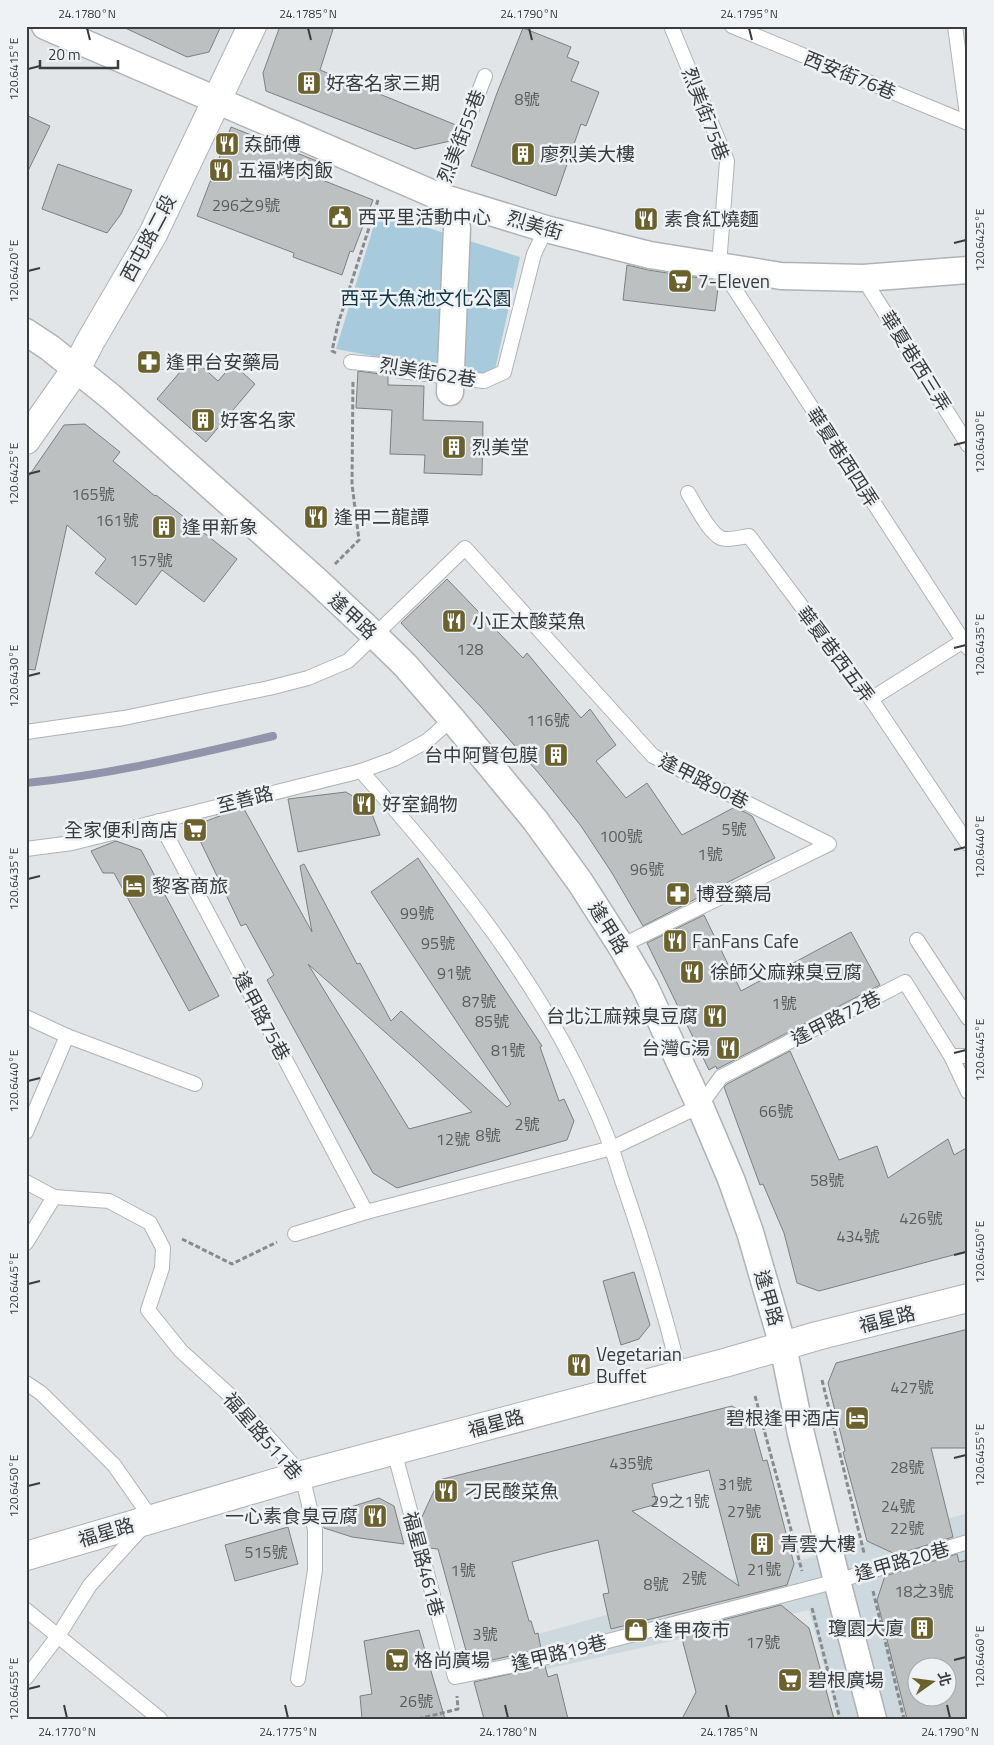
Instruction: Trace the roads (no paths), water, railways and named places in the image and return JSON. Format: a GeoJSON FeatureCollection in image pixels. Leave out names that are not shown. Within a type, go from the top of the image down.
{"type":"FeatureCollection","features":[{"type":"Feature","properties":{"kind":"street","name":"烈美街"},"geometry":{"type":"LineString","coordinates":[[46,26],[438,196],[546,229],[650,254],[780,276],[864,278],[968,270]]}},
{"type":"Feature","properties":{"kind":"street","name":"西屯路二段"},"geometry":{"type":"LineString","coordinates":[[26,440],[76,369],[153,234],[252,26]]}},
{"type":"Feature","properties":{"kind":"street"},"geometry":{"type":"LineString","coordinates":[[450,385],[457,228]]}},
{"type":"Feature","properties":{"kind":"street","name":"逢甲路"},"geometry":{"type":"LineString","coordinates":[[26,332],[50,348],[111,397],[317,581],[405,665],[535,820],[580,882],[621,946],[645,987],[700,1106],[731,1178],[750,1232],[783,1346],[801,1434],[836,1581],[872,1719]]}},
{"type":"Feature","properties":{"kind":"street","name":"福星路"},"geometry":{"type":"LineString","coordinates":[[26,1556],[302,1474],[968,1298]]}},
{"type":"Feature","properties":{"kind":"lane","name":"烈美街75巷"},"geometry":{"type":"LineString","coordinates":[[671,26],[727,161],[718,265]]}},
{"type":"Feature","properties":{"kind":"lane","name":"西安街76巷"},"geometry":{"type":"LineString","coordinates":[[732,26],[968,122]]}},
{"type":"Feature","properties":{"kind":"lane"},"geometry":{"type":"LineString","coordinates":[[955,26],[968,122]]}},
{"type":"Feature","properties":{"kind":"lane","name":"烈美街55巷"},"geometry":{"type":"LineString","coordinates":[[438,196],[485,76]]}},
{"type":"Feature","properties":{"kind":"lane","name":"烈美街62巷"},"geometry":{"type":"LineString","coordinates":[[351,362],[391,366],[400,371],[450,385],[484,381],[504,372],[534,254],[546,229]]}},
{"type":"Feature","properties":{"kind":"lane","name":"華夏巷西四弄"},"geometry":{"type":"LineString","coordinates":[[718,265],[966,642]]}},
{"type":"Feature","properties":{"kind":"lane","name":"華夏巷西三弄"},"geometry":{"type":"LineString","coordinates":[[864,278],[968,445]]}},
{"type":"Feature","properties":{"kind":"lane","name":"華夏巷西五弄"},"geometry":{"type":"LineString","coordinates":[[688,493],[704,519],[721,538],[730,539],[749,536],[871,699],[968,844]]}},
{"type":"Feature","properties":{"kind":"lane","name":"逢甲路90巷"},"geometry":{"type":"LineString","coordinates":[[375,636],[465,548],[653,756],[829,844],[621,946]]}},
{"type":"Feature","properties":{"kind":"lane"},"geometry":{"type":"LineString","coordinates":[[26,732],[124,718],[308,678],[348,661],[375,636]]}},
{"type":"Feature","properties":{"kind":"lane"},"geometry":{"type":"LineString","coordinates":[[871,699],[966,642]]}},
{"type":"Feature","properties":{"kind":"lane","name":"至善路"},"geometry":{"type":"LineString","coordinates":[[26,849],[72,843],[361,770],[394,758],[427,741],[452,719]]}},
{"type":"Feature","properties":{"kind":"lane"},"geometry":{"type":"LineString","coordinates":[[361,770],[428,848],[507,953],[548,1016],[576,1067],[612,1148],[660,1295],[680,1374]]}},
{"type":"Feature","properties":{"kind":"lane","name":"逢甲路75巷"},"geometry":{"type":"LineString","coordinates":[[159,820],[366,1212]]}},
{"type":"Feature","properties":{"kind":"lane"},"geometry":{"type":"LineString","coordinates":[[917,940],[968,1018]]}},
{"type":"Feature","properties":{"kind":"lane","name":"逢甲路72巷"},"geometry":{"type":"LineString","coordinates":[[700,1106],[721,1077],[905,982],[951,1056]]}},
{"type":"Feature","properties":{"kind":"lane"},"geometry":{"type":"LineString","coordinates":[[26,1017],[67,1036],[195,1084]]}},
{"type":"Feature","properties":{"kind":"lane"},"geometry":{"type":"LineString","coordinates":[[26,1132],[67,1036]]}},
{"type":"Feature","properties":{"kind":"lane"},"geometry":{"type":"LineString","coordinates":[[968,1056],[951,1056],[968,1092]]}},
{"type":"Feature","properties":{"kind":"lane"},"geometry":{"type":"LineString","coordinates":[[295,1234],[366,1212],[612,1148],[700,1106]]}},
{"type":"Feature","properties":{"kind":"lane"},"geometry":{"type":"LineString","coordinates":[[26,1182],[54,1197],[26,1243]]}},
{"type":"Feature","properties":{"kind":"lane","name":"福星路511巷"},"geometry":{"type":"LineString","coordinates":[[54,1197],[109,1201],[150,1223],[163,1248],[162,1268],[148,1310],[180,1351],[234,1399],[302,1474],[315,1530],[315,1570],[298,1679]]}},
{"type":"Feature","properties":{"kind":"lane"},"geometry":{"type":"LineString","coordinates":[[26,1383],[41,1393],[114,1465],[152,1518],[90,1584],[58,1636],[26,1678]]}},
{"type":"Feature","properties":{"kind":"lane","name":"福星路461巷"},"geometry":{"type":"LineString","coordinates":[[394,1450],[455,1677]]}},
{"type":"Feature","properties":{"kind":"lane","name":"逢甲路20巷"},"geometry":{"type":"LineString","coordinates":[[836,1581],[968,1542]]}},
{"type":"Feature","properties":{"kind":"lane","name":"逢甲路19巷"},"geometry":{"type":"LineString","coordinates":[[455,1677],[524,1663],[836,1581]]}},
{"type":"Feature","properties":{"kind":"lane"},"geometry":{"type":"LineString","coordinates":[[26,1610],[160,1719]]}},
{"type":"Feature","properties":{"kind":"waterway"},"geometry":{"type":"LineString","coordinates":[[26,783],[119,770],[273,736]]}},
{"type":"Feature","properties":{"kind":"place","name":"好客名家三期"},"geometry":{"type":"Point","coordinates":[309,83]}},
{"type":"Feature","properties":{"kind":"place","name":"𡘙師傅"},"geometry":{"type":"Point","coordinates":[227,144]}},
{"type":"Feature","properties":{"kind":"place","name":"廖烈美大樓"},"geometry":{"type":"Point","coordinates":[523,154]}},
{"type":"Feature","properties":{"kind":"place","name":"五福烤肉飯"},"geometry":{"type":"Point","coordinates":[221,170]}},
{"type":"Feature","properties":{"kind":"place","name":"西平里活動中心"},"geometry":{"type":"Point","coordinates":[340,217]}},
{"type":"Feature","properties":{"kind":"place","name":"素食紅燒麵"},"geometry":{"type":"Point","coordinates":[646,219]}},
{"type":"Feature","properties":{"kind":"place","name":"7-Eleven"},"geometry":{"type":"Point","coordinates":[680,281]}},
{"type":"Feature","properties":{"kind":"place","name":"逢甲台安藥局"},"geometry":{"type":"Point","coordinates":[149,362]}},
{"type":"Feature","properties":{"kind":"place","name":"好客名家"},"geometry":{"type":"Point","coordinates":[203,420]}},
{"type":"Feature","properties":{"kind":"place","name":"烈美堂"},"geometry":{"type":"Point","coordinates":[454,447]}},
{"type":"Feature","properties":{"kind":"place","name":"逢甲二龍譚"},"geometry":{"type":"Point","coordinates":[316,517]}},
{"type":"Feature","properties":{"kind":"place","name":"逢甲新象"},"geometry":{"type":"Point","coordinates":[164,527]}},
{"type":"Feature","properties":{"kind":"place","name":"小正太酸菜魚"},"geometry":{"type":"Point","coordinates":[454,621]}},
{"type":"Feature","properties":{"kind":"place","name":"台中阿賢包膜"},"geometry":{"type":"Point","coordinates":[556,755]}},
{"type":"Feature","properties":{"kind":"place","name":"好室鍋物"},"geometry":{"type":"Point","coordinates":[364,804]}},
{"type":"Feature","properties":{"kind":"place","name":"全家便利商店"},"geometry":{"type":"Point","coordinates":[195,830]}},
{"type":"Feature","properties":{"kind":"place","name":"黎客商旅"},"geometry":{"type":"Point","coordinates":[134,886]}},
{"type":"Feature","properties":{"kind":"place","name":"博登藥局"},"geometry":{"type":"Point","coordinates":[678,894]}},
{"type":"Feature","properties":{"kind":"place","name":"FanFans Cafe"},"geometry":{"type":"Point","coordinates":[675,941]}},
{"type":"Feature","properties":{"kind":"place","name":"徐師父麻辣臭豆腐"},"geometry":{"type":"Point","coordinates":[692,972]}},
{"type":"Feature","properties":{"kind":"place","name":"台北江麻辣臭豆腐"},"geometry":{"type":"Point","coordinates":[715,1016]}},
{"type":"Feature","properties":{"kind":"place","name":"台灣G湯"},"geometry":{"type":"Point","coordinates":[728,1048]}},
{"type":"Feature","properties":{"kind":"place","name":"Vegetarian Buffet"},"geometry":{"type":"Point","coordinates":[579,1365]}},
{"type":"Feature","properties":{"kind":"place","name":"碧根逢甲酒店"},"geometry":{"type":"Point","coordinates":[857,1418]}},
{"type":"Feature","properties":{"kind":"place","name":"刁民酸菜魚"},"geometry":{"type":"Point","coordinates":[446,1491]}},
{"type":"Feature","properties":{"kind":"place","name":"一心素食臭豆腐"},"geometry":{"type":"Point","coordinates":[375,1516]}},
{"type":"Feature","properties":{"kind":"place","name":"青雲大樓"},"geometry":{"type":"Point","coordinates":[762,1544]}},
{"type":"Feature","properties":{"kind":"place","name":"瓊園大廈"},"geometry":{"type":"Point","coordinates":[922,1628]}},
{"type":"Feature","properties":{"kind":"place","name":"逢甲夜市"},"geometry":{"type":"Point","coordinates":[636,1630]}},
{"type":"Feature","properties":{"kind":"place","name":"格尚廣場"},"geometry":{"type":"Point","coordinates":[397,1660]}},
{"type":"Feature","properties":{"kind":"place","name":"碧根廣場"},"geometry":{"type":"Point","coordinates":[790,1680]}},
{"type":"Feature","properties":{"kind":"park label","name":"西平大魚池文化公園"},"geometry":{"type":"Point","coordinates":[426,298]}}]}
